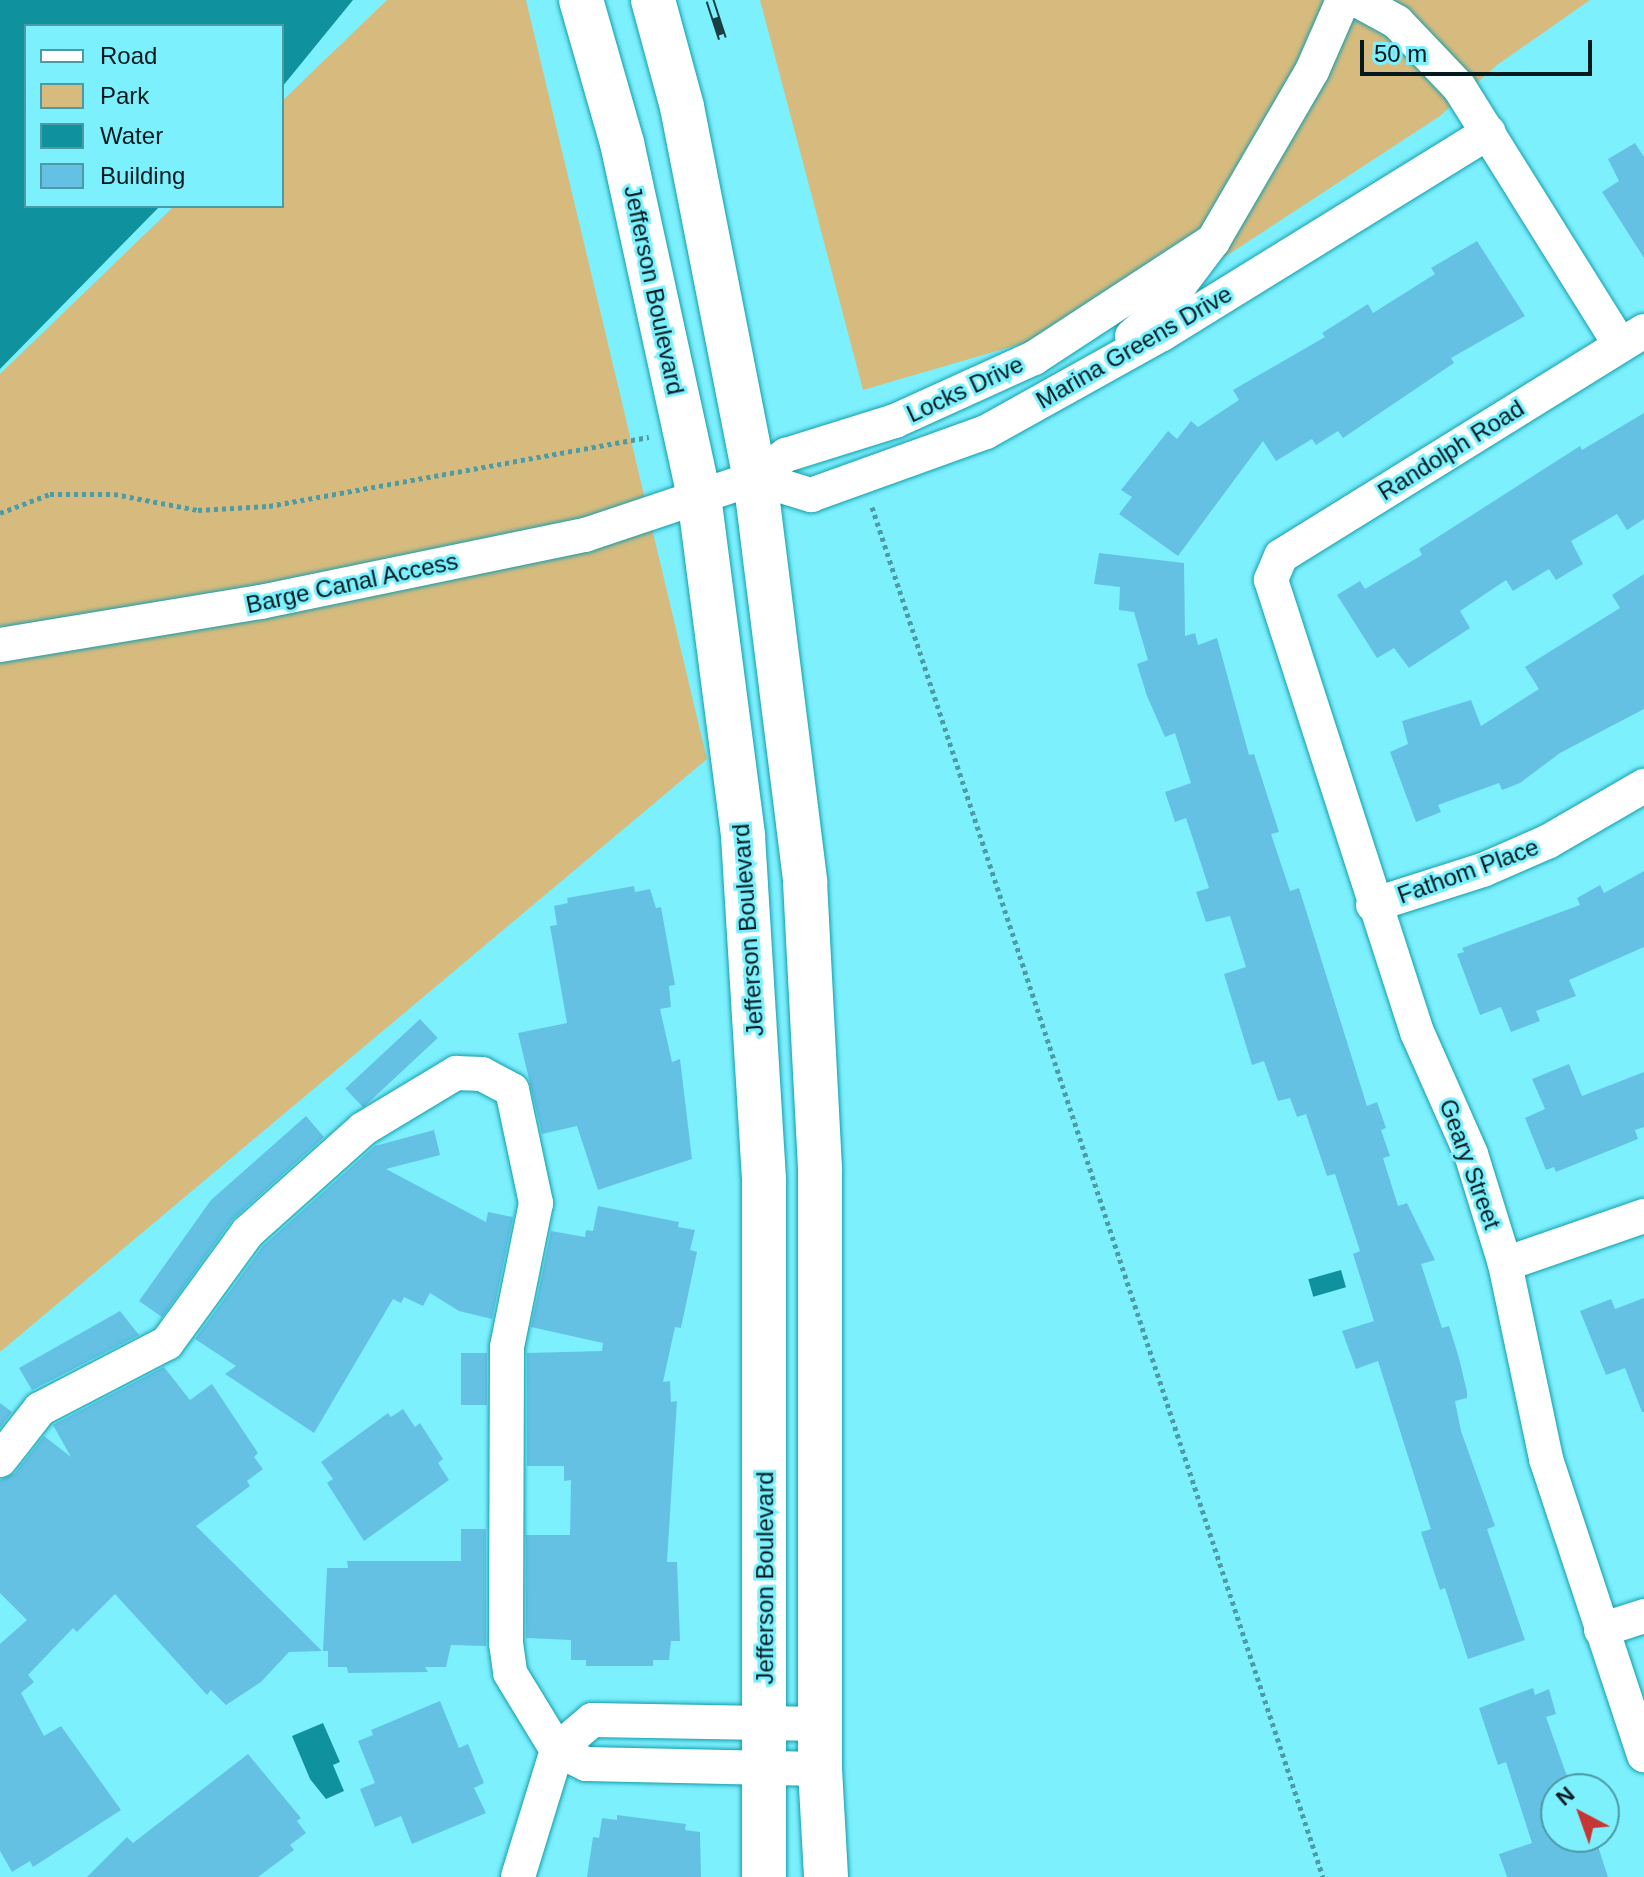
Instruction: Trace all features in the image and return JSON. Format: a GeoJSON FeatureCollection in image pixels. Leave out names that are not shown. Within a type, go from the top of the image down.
{"type":"FeatureCollection","features":[{"type":"Feature","properties":{"kind":"main road","name":"Jefferson Boulevard"},"geometry":{"type":"LineString","coordinates":[[581,0],[622,143],[699,496],[743,836],[764,1179],[764,1877]]}},
{"type":"Feature","properties":{"kind":"main road"},"geometry":{"type":"LineString","coordinates":[[653,0],[685,122],[755,478],[800,835],[820,1172],[820,1769],[826,1877]]}},
{"type":"Feature","properties":{"kind":"street","name":"Locks Drive"},"geometry":{"type":"LineString","coordinates":[[1078,381],[1158,314],[1213,241],[1312,71],[1343,0]]}},
{"type":"Feature","properties":{"kind":"street"},"geometry":{"type":"LineString","coordinates":[[1357,0],[1397,22],[1427,51],[1489,132],[1632,338]]}},
{"type":"Feature","properties":{"kind":"street","name":"Marina Greens Drive"},"geometry":{"type":"LineString","coordinates":[[755,478],[811,495],[986,432],[1078,381],[1489,132]]}},
{"type":"Feature","properties":{"kind":"street","name":"Locks Drive"},"geometry":{"type":"LineString","coordinates":[[699,496],[755,478],[786,455],[895,421],[1034,358],[1213,241]]}},
{"type":"Feature","properties":{"kind":"street","name":"Randolph Road"},"geometry":{"type":"LineString","coordinates":[[1271,580],[1281,556],[1632,338]]}},
{"type":"Feature","properties":{"kind":"street","name":"Barge Canal Access"},"geometry":{"type":"LineString","coordinates":[[0,645],[261,602],[585,535],[699,496]]}},
{"type":"Feature","properties":{"kind":"street","name":"Geary Street"},"geometry":{"type":"LineString","coordinates":[[1271,580],[1373,905],[1417,1032],[1471,1154],[1505,1264],[1546,1459],[1644,1755]]}},
{"type":"Feature","properties":{"kind":"street","name":"Fathom Place"},"geometry":{"type":"LineString","coordinates":[[1373,905],[1536,847],[1644,786]]}},
{"type":"Feature","properties":{"kind":"street"},"geometry":{"type":"LineString","coordinates":[[0,1460],[40,1409],[167,1343],[248,1232],[363,1129],[456,1073],[482,1074],[512,1090],[536,1203],[507,1347],[506,1643],[510,1673],[557,1750],[586,1764],[820,1769]]}},
{"type":"Feature","properties":{"kind":"street"},"geometry":{"type":"LineString","coordinates":[[1505,1264],[1644,1216]]}},
{"type":"Feature","properties":{"kind":"street"},"geometry":{"type":"LineString","coordinates":[[1601,1630],[1644,1616]]}},
{"type":"Feature","properties":{"kind":"street"},"geometry":{"type":"LineString","coordinates":[[518,1877],[557,1750],[592,1720],[821,1724]]}},
{"type":"Feature","properties":{"kind":"path"},"geometry":{"type":"LineString","coordinates":[[0,513],[50,494],[114,494],[198,510],[269,506],[655,436],[684,425]]}},
{"type":"Feature","properties":{"kind":"path"},"geometry":{"type":"LineString","coordinates":[[861,476],[1323,1877]]}},
{"type":"Feature","properties":{"kind":"green space"},"geometry":{"type":"Polygon","coordinates":[[[387,0],[526,0],[707,759],[0,1352],[0,374],[172,208],[284,208],[284,99],[387,0]]]}},
{"type":"Feature","properties":{"kind":"green space"},"geometry":{"type":"Polygon","coordinates":[[[760,0],[1590,0],[1497,65],[1440,116],[1148,307],[863,390],[760,0]]]}},
{"type":"Feature","properties":{"kind":"water"},"geometry":{"type":"Polygon","coordinates":[[[0,0],[353,0],[284,85],[284,24],[24,24],[24,208],[158,208],[0,369],[0,0]]]}},
{"type":"Feature","properties":{"kind":"water"},"geometry":{"type":"Polygon","coordinates":[[[1341,1270],[1346,1287],[1313,1297],[1308,1279],[1341,1270]]]}},
{"type":"Feature","properties":{"kind":"water"},"geometry":{"type":"Polygon","coordinates":[[[323,1723],[340,1762],[333,1765],[344,1791],[326,1799],[310,1779],[292,1736],[323,1723]]]}},
{"type":"Feature","properties":{"kind":"building"},"geometry":{"type":"Polygon","coordinates":[[[1635,143],[1644,157],[1644,258],[1602,192],[1619,181],[1608,159],[1635,143]]]}},
{"type":"Feature","properties":{"kind":"building"},"geometry":{"type":"Polygon","coordinates":[[[1477,241],[1525,316],[1451,358],[1454,363],[1343,438],[1338,431],[1316,445],[1312,439],[1276,461],[1263,441],[1178,556],[1119,514],[1132,497],[1121,490],[1168,431],[1177,439],[1191,421],[1198,427],[1239,400],[1233,390],[1325,337],[1322,333],[1368,304],[1373,313],[1435,274],[1431,268],[1477,241]]]}},
{"type":"Feature","properties":{"kind":"building"},"geometry":{"type":"Polygon","coordinates":[[[1644,413],[1644,519],[1627,530],[1617,514],[1571,541],[1583,564],[1556,580],[1549,569],[1513,591],[1506,580],[1460,611],[1470,628],[1409,668],[1394,648],[1377,658],[1337,595],[1360,581],[1365,589],[1422,555],[1419,549],[1580,446],[1582,450],[1644,413]]]}},
{"type":"Feature","properties":{"kind":"building"},"geometry":{"type":"Polygon","coordinates":[[[1099,553],[1184,563],[1185,636],[1195,633],[1198,645],[1217,638],[1249,755],[1254,754],[1279,832],[1271,834],[1290,891],[1299,888],[1367,1106],[1377,1102],[1386,1128],[1381,1130],[1390,1156],[1383,1158],[1398,1206],[1407,1203],[1435,1260],[1421,1264],[1442,1328],[1449,1326],[1459,1358],[1467,1392],[1467,1398],[1455,1401],[1461,1431],[1495,1526],[1487,1529],[1525,1640],[1468,1659],[1445,1588],[1440,1590],[1421,1532],[1431,1529],[1378,1361],[1356,1369],[1342,1331],[1374,1321],[1353,1254],[1360,1251],[1335,1174],[1327,1176],[1306,1114],[1297,1117],[1290,1098],[1278,1101],[1264,1061],[1252,1065],[1224,974],[1246,967],[1230,916],[1206,922],[1196,892],[1209,888],[1186,818],[1175,822],[1165,792],[1191,783],[1175,733],[1165,737],[1147,696],[1137,664],[1148,660],[1134,612],[1119,610],[1120,587],[1094,584],[1099,553]]]}},
{"type":"Feature","properties":{"kind":"building"},"geometry":{"type":"Polygon","coordinates":[[[1644,574],[1644,709],[1560,753],[1520,783],[1502,790],[1499,783],[1438,805],[1441,812],[1416,822],[1390,752],[1408,744],[1402,721],[1471,700],[1481,726],[1539,689],[1525,667],[1620,608],[1612,595],[1644,574]]]}},
{"type":"Feature","properties":{"kind":"building"},"geometry":{"type":"Polygon","coordinates":[[[1644,871],[1644,947],[1569,980],[1576,996],[1536,1011],[1540,1021],[1511,1032],[1501,1007],[1480,1015],[1457,954],[1464,952],[1462,948],[1580,905],[1577,898],[1600,885],[1604,893],[1644,871]]]}},
{"type":"Feature","properties":{"kind":"building"},"geometry":{"type":"Polygon","coordinates":[[[634,886],[635,892],[650,889],[656,908],[661,907],[675,985],[669,986],[671,1007],[660,1009],[672,1062],[680,1059],[692,1159],[598,1190],[577,1126],[542,1134],[518,1033],[567,1023],[550,926],[557,925],[554,906],[568,903],[567,898],[634,886]]]}},
{"type":"Feature","properties":{"kind":"building"},"geometry":{"type":"Polygon","coordinates":[[[420,1019],[438,1038],[363,1108],[345,1089],[420,1019]]]}},
{"type":"Feature","properties":{"kind":"building"},"geometry":{"type":"Polygon","coordinates":[[[1569,1064],[1582,1096],[1644,1072],[1644,1127],[1635,1130],[1638,1139],[1556,1172],[1554,1167],[1546,1170],[1525,1118],[1545,1109],[1532,1079],[1569,1064]]]}},
{"type":"Feature","properties":{"kind":"building"},"geometry":{"type":"Polygon","coordinates":[[[306,1116],[324,1137],[232,1220],[162,1317],[139,1301],[211,1200],[306,1116]]]}},
{"type":"Feature","properties":{"kind":"building"},"geometry":{"type":"Polygon","coordinates":[[[434,1130],[440,1155],[386,1169],[486,1222],[488,1212],[513,1217],[492,1319],[459,1311],[430,1293],[423,1306],[404,1297],[401,1303],[393,1299],[314,1433],[225,1374],[236,1366],[195,1339],[263,1246],[375,1146],[434,1130]]]}},
{"type":"Feature","properties":{"kind":"building"},"geometry":{"type":"Polygon","coordinates":[[[598,1206],[679,1222],[678,1227],[695,1230],[690,1250],[697,1252],[681,1328],[675,1327],[663,1382],[670,1381],[671,1402],[677,1401],[667,1562],[677,1562],[680,1641],[671,1641],[669,1660],[653,1660],[653,1666],[586,1666],[586,1660],[571,1660],[571,1640],[526,1638],[526,1535],[570,1535],[571,1480],[564,1481],[564,1466],[527,1466],[527,1353],[602,1351],[603,1343],[531,1327],[551,1231],[585,1237],[586,1230],[593,1231],[598,1206]]]}},
{"type":"Feature","properties":{"kind":"building"},"geometry":{"type":"Polygon","coordinates":[[[1644,1298],[1642,1412],[1625,1368],[1606,1375],[1580,1311],[1611,1299],[1615,1309],[1644,1298]]]}},
{"type":"Feature","properties":{"kind":"building"},"geometry":{"type":"Polygon","coordinates":[[[120,1311],[139,1335],[32,1390],[19,1368],[120,1311]]]}},
{"type":"Feature","properties":{"kind":"building"},"geometry":{"type":"Polygon","coordinates":[[[461,1353],[487,1353],[487,1405],[461,1405],[461,1353]]]}},
{"type":"Feature","properties":{"kind":"building"},"geometry":{"type":"Polygon","coordinates":[[[164,1367],[190,1400],[212,1384],[258,1453],[254,1457],[263,1469],[247,1481],[250,1486],[196,1526],[322,1651],[289,1652],[261,1682],[226,1705],[211,1690],[207,1695],[115,1594],[77,1632],[73,1628],[28,1675],[34,1682],[21,1693],[44,1736],[61,1726],[121,1810],[33,1867],[30,1861],[12,1872],[0,1851],[0,1644],[27,1620],[0,1593],[0,1480],[15,1473],[44,1436],[71,1457],[53,1425],[164,1367]]]}},
{"type":"Feature","properties":{"kind":"building"},"geometry":{"type":"Polygon","coordinates":[[[0,1403],[12,1412],[0,1428],[0,1403]]]}},
{"type":"Feature","properties":{"kind":"building"},"geometry":{"type":"Polygon","coordinates":[[[403,1409],[415,1427],[420,1423],[443,1459],[438,1463],[449,1480],[364,1541],[327,1483],[333,1479],[321,1462],[388,1413],[391,1417],[403,1409]]]}},
{"type":"Feature","properties":{"kind":"building"},"geometry":{"type":"Polygon","coordinates":[[[461,1529],[486,1529],[486,1646],[451,1645],[446,1667],[425,1667],[428,1672],[348,1673],[347,1667],[328,1667],[328,1651],[323,1651],[327,1568],[348,1568],[347,1561],[461,1561],[461,1529]]]}},
{"type":"Feature","properties":{"kind":"building"},"geometry":{"type":"Polygon","coordinates":[[[1533,1688],[1535,1695],[1549,1689],[1556,1714],[1546,1717],[1566,1773],[1540,1773],[1540,1853],[1600,1853],[1608,1877],[1507,1877],[1499,1854],[1532,1843],[1506,1762],[1498,1765],[1479,1708],[1533,1688]]]}},
{"type":"Feature","properties":{"kind":"building"},"geometry":{"type":"Polygon","coordinates":[[[440,1701],[459,1748],[468,1744],[484,1783],[474,1788],[486,1813],[412,1844],[401,1816],[375,1827],[360,1789],[375,1783],[358,1741],[373,1735],[371,1730],[440,1701]]]}},
{"type":"Feature","properties":{"kind":"building"},"geometry":{"type":"Polygon","coordinates":[[[248,1754],[301,1818],[297,1821],[306,1833],[290,1845],[294,1850],[258,1877],[87,1877],[127,1837],[133,1843],[248,1754]]]}},
{"type":"Feature","properties":{"kind":"building"},"geometry":{"type":"Polygon","coordinates":[[[617,1815],[686,1824],[685,1830],[700,1832],[701,1877],[587,1877],[593,1837],[599,1838],[602,1818],[617,1820],[617,1815]]]}},
{"type":"Feature","properties":{"kind":"railway"},"geometry":{"type":"LineString","coordinates":[[710,0],[722,38]]}}]}
